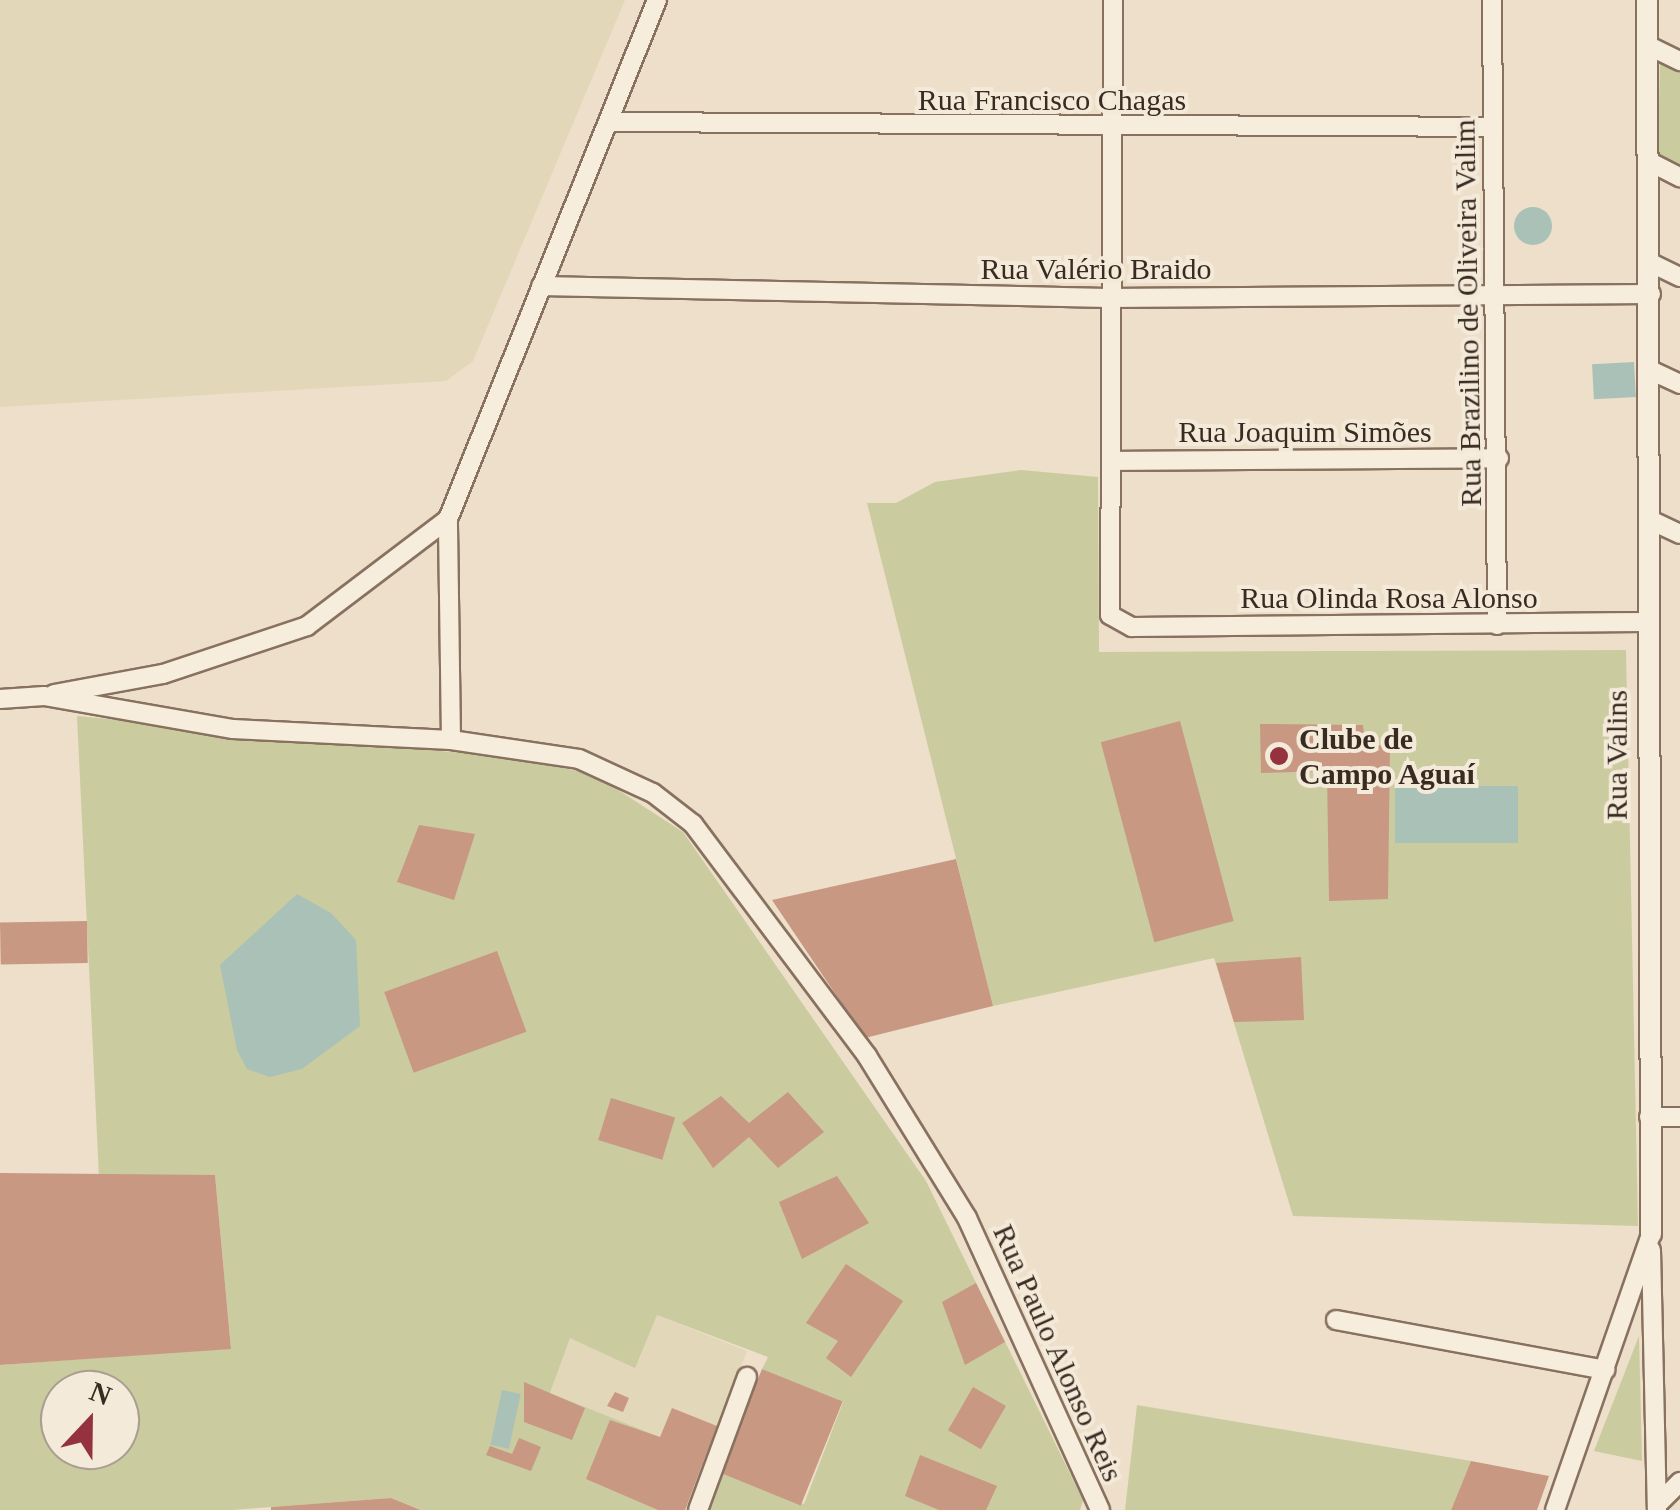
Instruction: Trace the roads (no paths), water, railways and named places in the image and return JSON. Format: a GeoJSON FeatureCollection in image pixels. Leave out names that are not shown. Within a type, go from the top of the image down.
{"type":"FeatureCollection","features":[{"type":"Feature","properties":{"kind":"street"},"geometry":{"type":"LineString","coordinates":[[452,740],[448,519],[657,0]]}},
{"type":"Feature","properties":{"kind":"street"},"geometry":{"type":"LineString","coordinates":[[1112,460],[1107,298],[1114,129],[1113,0]]}},
{"type":"Feature","properties":{"kind":"street","name":"Rua Brazilino de Oliveira Valim"},"geometry":{"type":"LineString","coordinates":[[1492,0],[1499,295],[1496,625]]}},
{"type":"Feature","properties":{"kind":"street","name":"Rua Valins"},"geometry":{"type":"LineString","coordinates":[[1646,0],[1651,262],[1646,622],[1657,1507]]}},
{"type":"Feature","properties":{"kind":"street"},"geometry":{"type":"LineString","coordinates":[[1647,45],[1680,61]]}},
{"type":"Feature","properties":{"kind":"street","name":"Rua Francisco Chagas"},"geometry":{"type":"LineString","coordinates":[[610,122],[1114,129],[1493,127]]}},
{"type":"Feature","properties":{"kind":"street"},"geometry":{"type":"LineString","coordinates":[[1650,162],[1680,177]]}},
{"type":"Feature","properties":{"kind":"street"},"geometry":{"type":"LineString","coordinates":[[1651,262],[1680,277]]}},
{"type":"Feature","properties":{"kind":"street","name":"Rua Valério Braido"},"geometry":{"type":"LineString","coordinates":[[542,286],[1107,298],[1651,294]]}},
{"type":"Feature","properties":{"kind":"street"},"geometry":{"type":"LineString","coordinates":[[1650,370],[1680,384]]}},
{"type":"Feature","properties":{"kind":"street","name":"Rua Joaquim Simões"},"geometry":{"type":"LineString","coordinates":[[1112,460],[1499,458]]}},
{"type":"Feature","properties":{"kind":"street","name":"Rua Olinda Rosa Alonso"},"geometry":{"type":"LineString","coordinates":[[1112,460],[1107,606],[1132,627],[1646,622]]}},
{"type":"Feature","properties":{"kind":"street"},"geometry":{"type":"LineString","coordinates":[[1648,518],[1680,534]]}},
{"type":"Feature","properties":{"kind":"street"},"geometry":{"type":"LineString","coordinates":[[0,699],[44,696],[162,674],[307,626],[448,519]]}},
{"type":"Feature","properties":{"kind":"street","name":"Rua Paulo Alonso Reis"},"geometry":{"type":"LineString","coordinates":[[44,696],[233,728],[452,740],[610,768],[693,824],[866,1056],[967,1218],[1096,1508]]}},
{"type":"Feature","properties":{"kind":"street"},"geometry":{"type":"LineString","coordinates":[[1650,1117],[1680,1117]]}},
{"type":"Feature","properties":{"kind":"street"},"geometry":{"type":"LineString","coordinates":[[1555,1510],[1651,1234]]}},
{"type":"Feature","properties":{"kind":"street"},"geometry":{"type":"LineString","coordinates":[[1336,1320],[1605,1370]]}},
{"type":"Feature","properties":{"kind":"street"},"geometry":{"type":"LineString","coordinates":[[698,1510],[746,1377]]}},
{"type":"Feature","properties":{"kind":"street"},"geometry":{"type":"LineString","coordinates":[[1657,1507],[1680,1482]]}},
{"type":"Feature","properties":{"kind":"place","name":"Clube de Campo Aguaí"},"geometry":{"type":"Point","coordinates":[1279,756]}}]}
